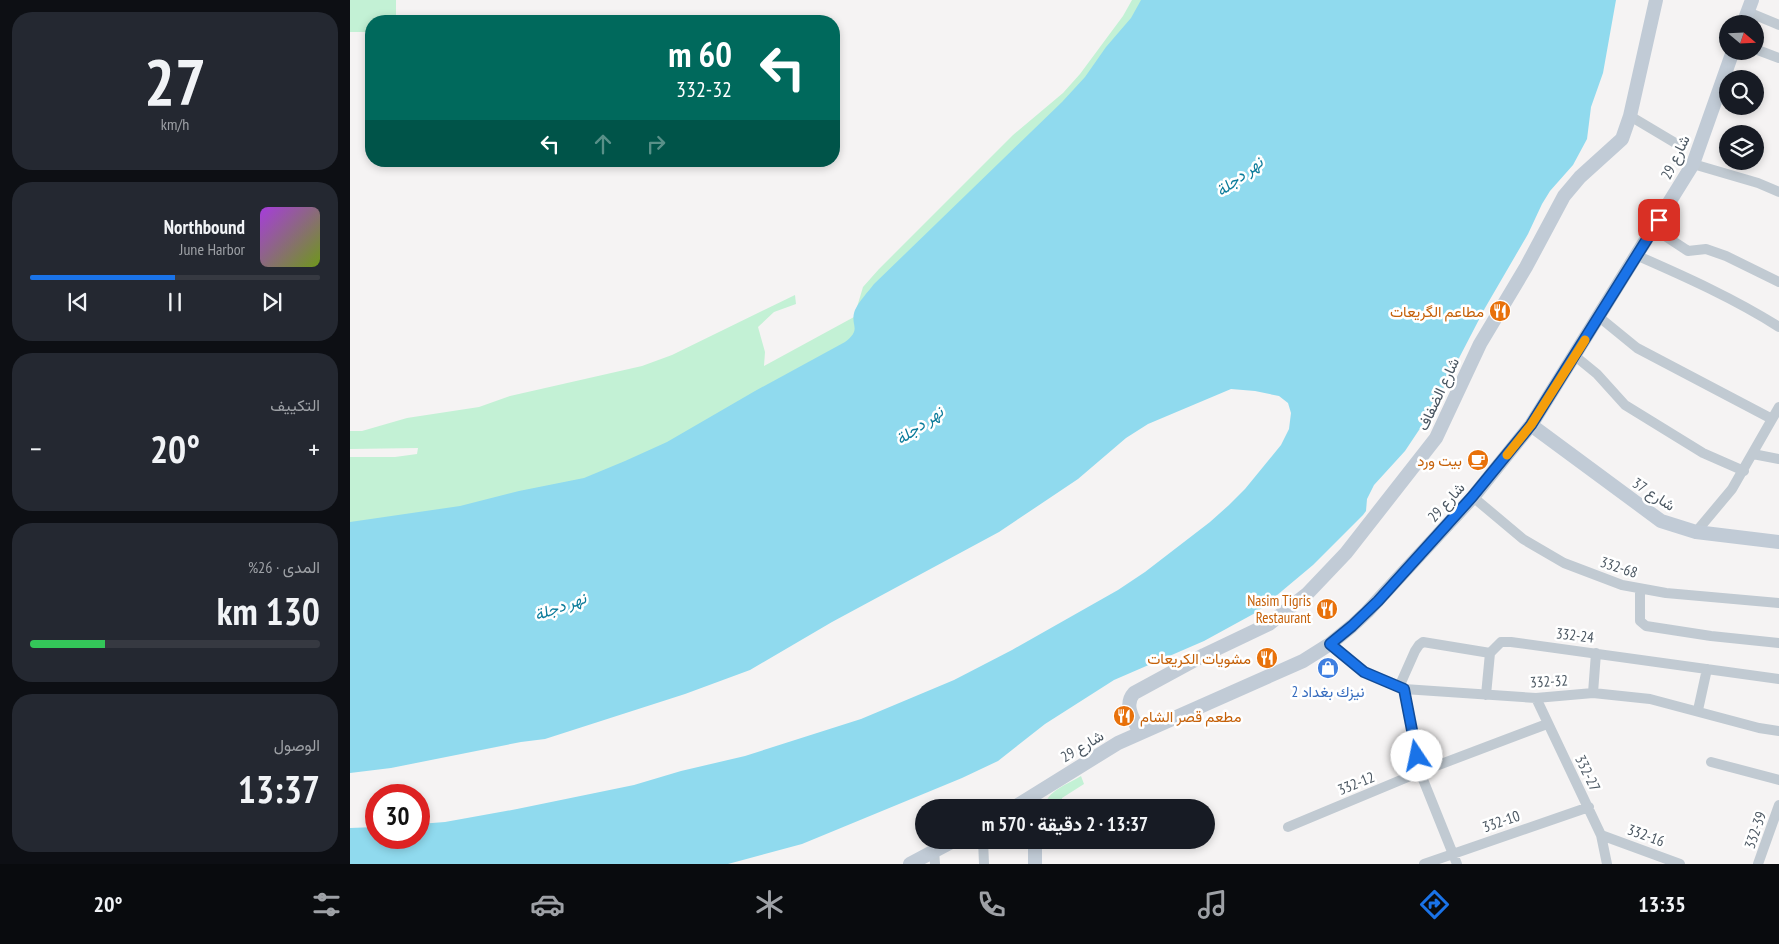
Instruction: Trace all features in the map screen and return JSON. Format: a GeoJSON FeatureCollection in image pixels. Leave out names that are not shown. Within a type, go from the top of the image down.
{"type":"FeatureCollection","features":[{"type":"Feature","properties":{"kind":"street","name":"شارع الضفاف"},"geometry":{"type":"LineString","coordinates":[[1140,733],[1128,704],[1134,693],[1204,655],[1269,624],[1307,594],[1346,553],[1440,432],[1480,344],[1526,267],[1564,196],[1580,177],[1620,142],[1625,134],[1656,0]]}},
{"type":"Feature","properties":{"kind":"street"},"geometry":{"type":"LineString","coordinates":[[1748,12],[1779,25]]}},
{"type":"Feature","properties":{"kind":"street"},"geometry":{"type":"LineString","coordinates":[[1764,52],[1779,58]]}},
{"type":"Feature","properties":{"kind":"street","name":"شارع 29"},"geometry":{"type":"LineString","coordinates":[[1039,799],[1106,749],[1303,661],[1330,644],[1372,606],[1472,497],[1531,425],[1694,164],[1730,60]]}},
{"type":"Feature","properties":{"kind":"street"},"geometry":{"type":"LineString","coordinates":[[1630,116],[1677,144]]}},
{"type":"Feature","properties":{"kind":"street"},"geometry":{"type":"LineString","coordinates":[[1694,164],[1758,183],[1779,192]]}},
{"type":"Feature","properties":{"kind":"street"},"geometry":{"type":"LineString","coordinates":[[1653,228],[1688,251],[1706,249],[1779,282]]}},
{"type":"Feature","properties":{"kind":"street"},"geometry":{"type":"LineString","coordinates":[[1638,256],[1689,279],[1764,317],[1779,327]]}},
{"type":"Feature","properties":{"kind":"street"},"geometry":{"type":"LineString","coordinates":[[1599,317],[1637,348],[1772,418]]}},
{"type":"Feature","properties":{"kind":"street"},"geometry":{"type":"LineString","coordinates":[[1575,356],[1597,374],[1625,405],[1703,453],[1744,471]]}},
{"type":"Feature","properties":{"kind":"street"},"geometry":{"type":"LineString","coordinates":[[1696,532],[1744,471],[1779,407]]}},
{"type":"Feature","properties":{"kind":"street","name":"شارع 37"},"geometry":{"type":"LineString","coordinates":[[1531,425],[1661,521],[1696,532],[1779,542]]}},
{"type":"Feature","properties":{"kind":"street"},"geometry":{"type":"LineString","coordinates":[[1753,454],[1779,459]]}},
{"type":"Feature","properties":{"kind":"street","name":"332-68"},"geometry":{"type":"LineString","coordinates":[[1472,497],[1523,539],[1564,563],[1622,585],[1666,594],[1779,603]]}},
{"type":"Feature","properties":{"kind":"street"},"geometry":{"type":"LineString","coordinates":[[1640,589],[1640,621],[1646,626],[1711,636],[1779,643]]}},
{"type":"Feature","properties":{"kind":"street"},"geometry":{"type":"LineString","coordinates":[[1457,864],[1420,772],[1401,688],[1415,651],[1418,645],[1423,642],[1490,653],[1486,695]]}},
{"type":"Feature","properties":{"kind":"street","name":"332-24"},"geometry":{"type":"LineString","coordinates":[[1490,653],[1501,642],[1506,642],[1779,679]]}},
{"type":"Feature","properties":{"kind":"street","name":"332-32"},"geometry":{"type":"LineString","coordinates":[[1330,644],[1364,672],[1401,688],[1536,698],[1593,693],[1650,698],[1759,728],[1779,730]]}},
{"type":"Feature","properties":{"kind":"street"},"geometry":{"type":"LineString","coordinates":[[1593,693],[1596,653]]}},
{"type":"Feature","properties":{"kind":"street"},"geometry":{"type":"LineString","coordinates":[[1698,710],[1706,669]]}},
{"type":"Feature","properties":{"kind":"street","name":"332-27"},"geometry":{"type":"LineString","coordinates":[[1536,698],[1601,835],[1607,864]]}},
{"type":"Feature","properties":{"kind":"street","name":"332-12"},"geometry":{"type":"LineString","coordinates":[[1288,827],[1420,772],[1547,724]]}},
{"type":"Feature","properties":{"kind":"street"},"geometry":{"type":"LineString","coordinates":[[1711,762],[1779,780]]}},
{"type":"Feature","properties":{"kind":"street","name":"332-39"},"geometry":{"type":"LineString","coordinates":[[1758,864],[1777,818],[1779,805]]}},
{"type":"Feature","properties":{"kind":"street","name":"332-10"},"geometry":{"type":"LineString","coordinates":[[1424,864],[1588,807]]}},
{"type":"Feature","properties":{"kind":"street","name":"332-16"},"geometry":{"type":"LineString","coordinates":[[1601,835],[1680,864]]}},
{"type":"Feature","properties":{"kind":"street"},"geometry":{"type":"LineString","coordinates":[[910,864],[934,858],[944,849]]}},
{"type":"Feature","properties":{"kind":"street"},"geometry":{"type":"LineString","coordinates":[[983,849],[984,864]]}},
{"type":"Feature","properties":{"kind":"street"},"geometry":{"type":"LineString","coordinates":[[1035,849],[1035,864]]}},
{"type":"Feature","properties":{"kind":"green space"},"geometry":{"type":"Polygon","coordinates":[[[350,0],[396,0],[396,15],[365,15],[365,32],[350,32],[350,0]]]}},
{"type":"Feature","properties":{"kind":"green space"},"geometry":{"type":"Polygon","coordinates":[[[1132,0],[1147,0],[1105,58],[888,316],[753,408],[571,485],[350,529],[350,457],[395,457],[417,454],[418,448],[350,449],[350,431],[362,431],[407,418],[479,407],[510,396],[642,366],[672,355],[795,295],[796,304],[774,312],[758,327],[765,352],[764,366],[854,317],[863,287],[1013,135],[1063,93],[1080,74],[1123,16],[1132,0]]]}},
{"type":"Feature","properties":{"kind":"green space"},"geometry":{"type":"Polygon","coordinates":[[[1081,776],[1084,784],[1062,799],[1048,799],[1054,792],[1081,776]]]}},
{"type":"Feature","properties":{"kind":"water","name":"نهر دجلة"},"geometry":{"type":"Polygon","coordinates":[[[1141,0],[1616,0],[1603,73],[1591,107],[1587,139],[1573,165],[1550,191],[1542,204],[1528,234],[1485,308],[1431,412],[1405,451],[1374,485],[1367,499],[1366,511],[1363,515],[1313,565],[1257,612],[1204,641],[1114,680],[1045,724],[998,761],[962,778],[802,844],[728,864],[350,864],[350,828],[365,827],[365,849],[430,849],[430,823],[517,809],[634,785],[681,771],[745,756],[861,719],[954,680],[1012,650],[1118,590],[1145,572],[1210,522],[1245,489],[1281,445],[1289,429],[1291,413],[1288,403],[1279,396],[1231,389],[1148,424],[1126,438],[1078,479],[999,532],[832,622],[750,670],[685,694],[545,739],[391,768],[350,773],[350,522],[460,506],[519,491],[584,478],[667,442],[845,342],[854,330],[855,310],[874,284],[1062,102],[1085,77],[1106,47],[1131,18],[1141,0]]]}},
{"type":"Feature","properties":{"kind":"slow traffic"},"geometry":{"type":"LineString","coordinates":[[1507,455],[1531,425],[1585,340]]}},
{"type":"Feature","properties":{"kind":"place","name":"مطاعم الگريعات"},"geometry":{"type":"Point","coordinates":[1500,311]}},
{"type":"Feature","properties":{"kind":"place","name":"بيت ورد"},"geometry":{"type":"Point","coordinates":[1478,460]}},
{"type":"Feature","properties":{"kind":"place","name":"Nasim Tigris Restaurant"},"geometry":{"type":"Point","coordinates":[1327,609]}},
{"type":"Feature","properties":{"kind":"place","name":"مشويات الكريعات"},"geometry":{"type":"Point","coordinates":[1267,658]}},
{"type":"Feature","properties":{"kind":"place","name":"نيزك بغداد 2"},"geometry":{"type":"Point","coordinates":[1328,668]}},
{"type":"Feature","properties":{"kind":"place","name":"مطعم قصر الشام"},"geometry":{"type":"Point","coordinates":[1124,716]}},
{"type":"Feature","properties":{"kind":"route"},"geometry":{"type":"LineString","coordinates":[[1417,756],[1404,689],[1364,672],[1330,644],[1378,601],[1472,497],[1531,425],[1659,220]]}}]}
